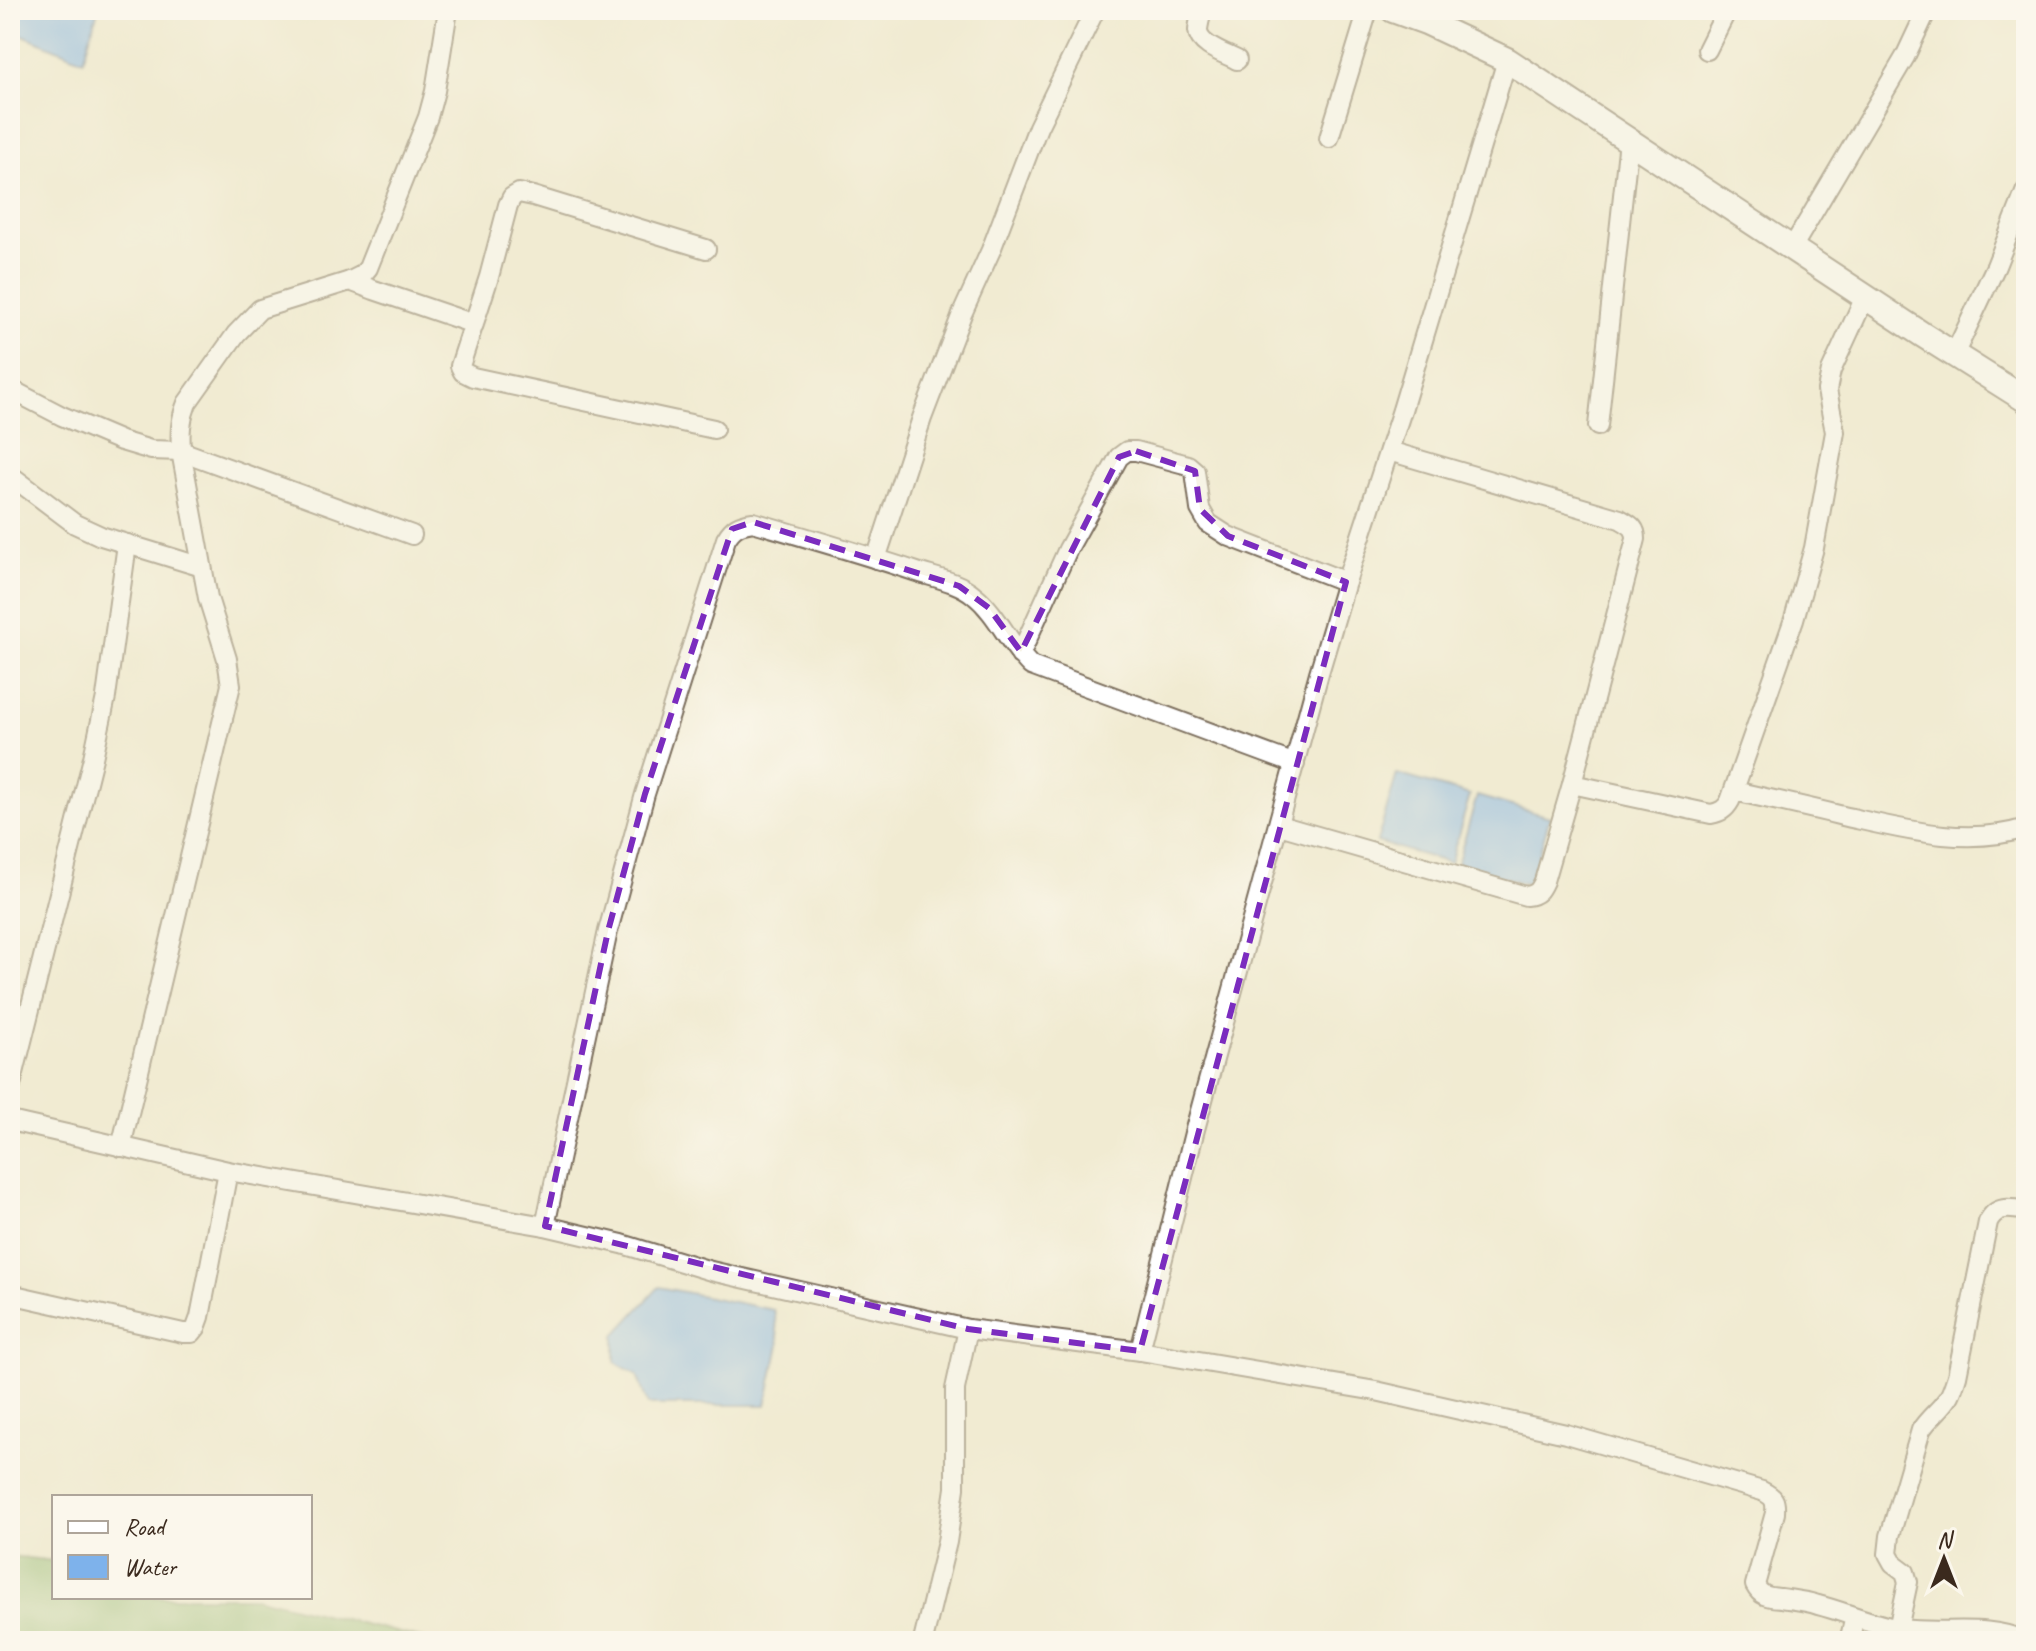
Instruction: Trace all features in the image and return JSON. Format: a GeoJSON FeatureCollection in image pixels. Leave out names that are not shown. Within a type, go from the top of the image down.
{"type":"FeatureCollection","features":[{"type":"Feature","properties":{"kind":"street"},"geometry":{"type":"LineString","coordinates":[[121,1147],[231,685],[202,567],[181,451],[180,428],[187,403],[236,334],[260,309],[350,281],[368,268],[428,117],[448,10]]}},
{"type":"Feature","properties":{"kind":"street"},"geometry":{"type":"LineString","coordinates":[[876,559],[922,418],[962,314],[991,250],[1038,127],[1095,10]]}},
{"type":"Feature","properties":{"kind":"street"},"geometry":{"type":"LineString","coordinates":[[1202,10],[1198,31],[1201,38],[1237,60]]}},
{"type":"Feature","properties":{"kind":"street"},"geometry":{"type":"LineString","coordinates":[[1329,138],[1368,10]]}},
{"type":"Feature","properties":{"kind":"street"},"geometry":{"type":"LineString","coordinates":[[1393,10],[1428,16],[1507,60],[2026,400]]}},
{"type":"Feature","properties":{"kind":"street"},"geometry":{"type":"LineString","coordinates":[[1707,50],[1727,10]]}},
{"type":"Feature","properties":{"kind":"street"},"geometry":{"type":"LineString","coordinates":[[1792,248],[1905,57],[1927,10]]}},
{"type":"Feature","properties":{"kind":"street"},"geometry":{"type":"LineString","coordinates":[[1140,1351],[1194,1133],[1346,582],[1389,451],[1507,60]]}},
{"type":"Feature","properties":{"kind":"street"},"geometry":{"type":"LineString","coordinates":[[1598,426],[1629,140]]}},
{"type":"Feature","properties":{"kind":"street"},"geometry":{"type":"LineString","coordinates":[[1954,355],[1996,266],[2026,190]]}},
{"type":"Feature","properties":{"kind":"street"},"geometry":{"type":"LineString","coordinates":[[706,249],[519,193],[512,197],[508,205],[460,366],[463,372],[473,377],[714,429]]}},
{"type":"Feature","properties":{"kind":"street"},"geometry":{"type":"LineString","coordinates":[[350,281],[474,324]]}},
{"type":"Feature","properties":{"kind":"street"},"geometry":{"type":"LineString","coordinates":[[1572,784],[1711,814],[1726,808],[1794,619],[1814,548],[1835,432],[1827,390],[1831,371],[1865,297]]}},
{"type":"Feature","properties":{"kind":"street"},"geometry":{"type":"LineString","coordinates":[[10,389],[121,441],[151,450],[181,451],[412,535]]}},
{"type":"Feature","properties":{"kind":"street"},"geometry":{"type":"LineString","coordinates":[[1020,655],[1068,549],[1119,457],[1127,451],[1188,465],[1195,471],[1200,509],[1208,523],[1228,536],[1346,582]]}},
{"type":"Feature","properties":{"kind":"street"},"geometry":{"type":"LineString","coordinates":[[1279,825],[1526,896],[1533,896],[1544,881],[1572,784],[1636,531],[1620,519],[1389,451]]}},
{"type":"Feature","properties":{"kind":"street"},"geometry":{"type":"LineString","coordinates":[[10,475],[75,524],[101,536],[202,567]]}},
{"type":"Feature","properties":{"kind":"street"},"geometry":{"type":"LineString","coordinates":[[545,1226],[608,931],[645,794],[726,539],[732,529],[753,522],[959,586],[989,608],[1020,655],[1031,666],[1295,764]]}},
{"type":"Feature","properties":{"kind":"street"},"geometry":{"type":"LineString","coordinates":[[10,1089],[93,758],[106,697],[127,544]]}},
{"type":"Feature","properties":{"kind":"street"},"geometry":{"type":"LineString","coordinates":[[1734,791],[1937,834],[1970,837],[2006,834],[2026,828]]}},
{"type":"Feature","properties":{"kind":"street"},"geometry":{"type":"LineString","coordinates":[[10,1121],[228,1171],[545,1226],[622,1244],[711,1271],[968,1329],[1140,1351],[1376,1391],[1551,1430],[1762,1491],[1773,1497],[1775,1513],[1756,1580],[1757,1591],[1765,1596],[1804,1601],[1898,1629],[1980,1630],[2009,1634],[2025,1641]]}},
{"type":"Feature","properties":{"kind":"street"},"geometry":{"type":"LineString","coordinates":[[10,1294],[192,1333],[200,1317],[228,1171]]}},
{"type":"Feature","properties":{"kind":"street"},"geometry":{"type":"LineString","coordinates":[[1898,1629],[1908,1582],[1905,1572],[1893,1563],[1888,1554],[1890,1536],[1921,1430],[1951,1394],[1957,1376],[1988,1222],[1999,1209],[2026,1211]]}},
{"type":"Feature","properties":{"kind":"street"},"geometry":{"type":"LineString","coordinates":[[923,1641],[947,1542],[955,1488],[955,1389],[968,1329]]}},
{"type":"Feature","properties":{"kind":"street"},"geometry":{"type":"LineString","coordinates":[[1849,1641],[1855,1617]]}},
{"type":"Feature","properties":{"kind":"highlighted area"},"geometry":{"type":"Polygon","coordinates":[[[1136,451],[1195,471],[1200,509],[1228,536],[1346,582],[1140,1351],[968,1329],[545,1226],[608,931],[645,794],[732,529],[753,522],[959,586],[989,608],[1021,652],[1119,457],[1136,451]]]}},
{"type":"Feature","properties":{"kind":"green space"},"geometry":{"type":"Polygon","coordinates":[[[10,1556],[52,1561],[52,1599],[263,1599],[432,1641],[10,1641],[10,1556]]]}},
{"type":"Feature","properties":{"kind":"water"},"geometry":{"type":"Polygon","coordinates":[[[20,10],[98,10],[83,60],[13,31],[20,10]]]}},
{"type":"Feature","properties":{"kind":"water"},"geometry":{"type":"Polygon","coordinates":[[[1397,774],[1470,795],[1450,863],[1377,842],[1397,774]]]}},
{"type":"Feature","properties":{"kind":"water"},"geometry":{"type":"Polygon","coordinates":[[[1477,796],[1550,817],[1530,885],[1457,864],[1477,796]]]}},
{"type":"Feature","properties":{"kind":"water"},"geometry":{"type":"Polygon","coordinates":[[[659,1287],[774,1310],[779,1345],[766,1405],[648,1405],[637,1375],[615,1362],[615,1335],[659,1287]]]}}]}
